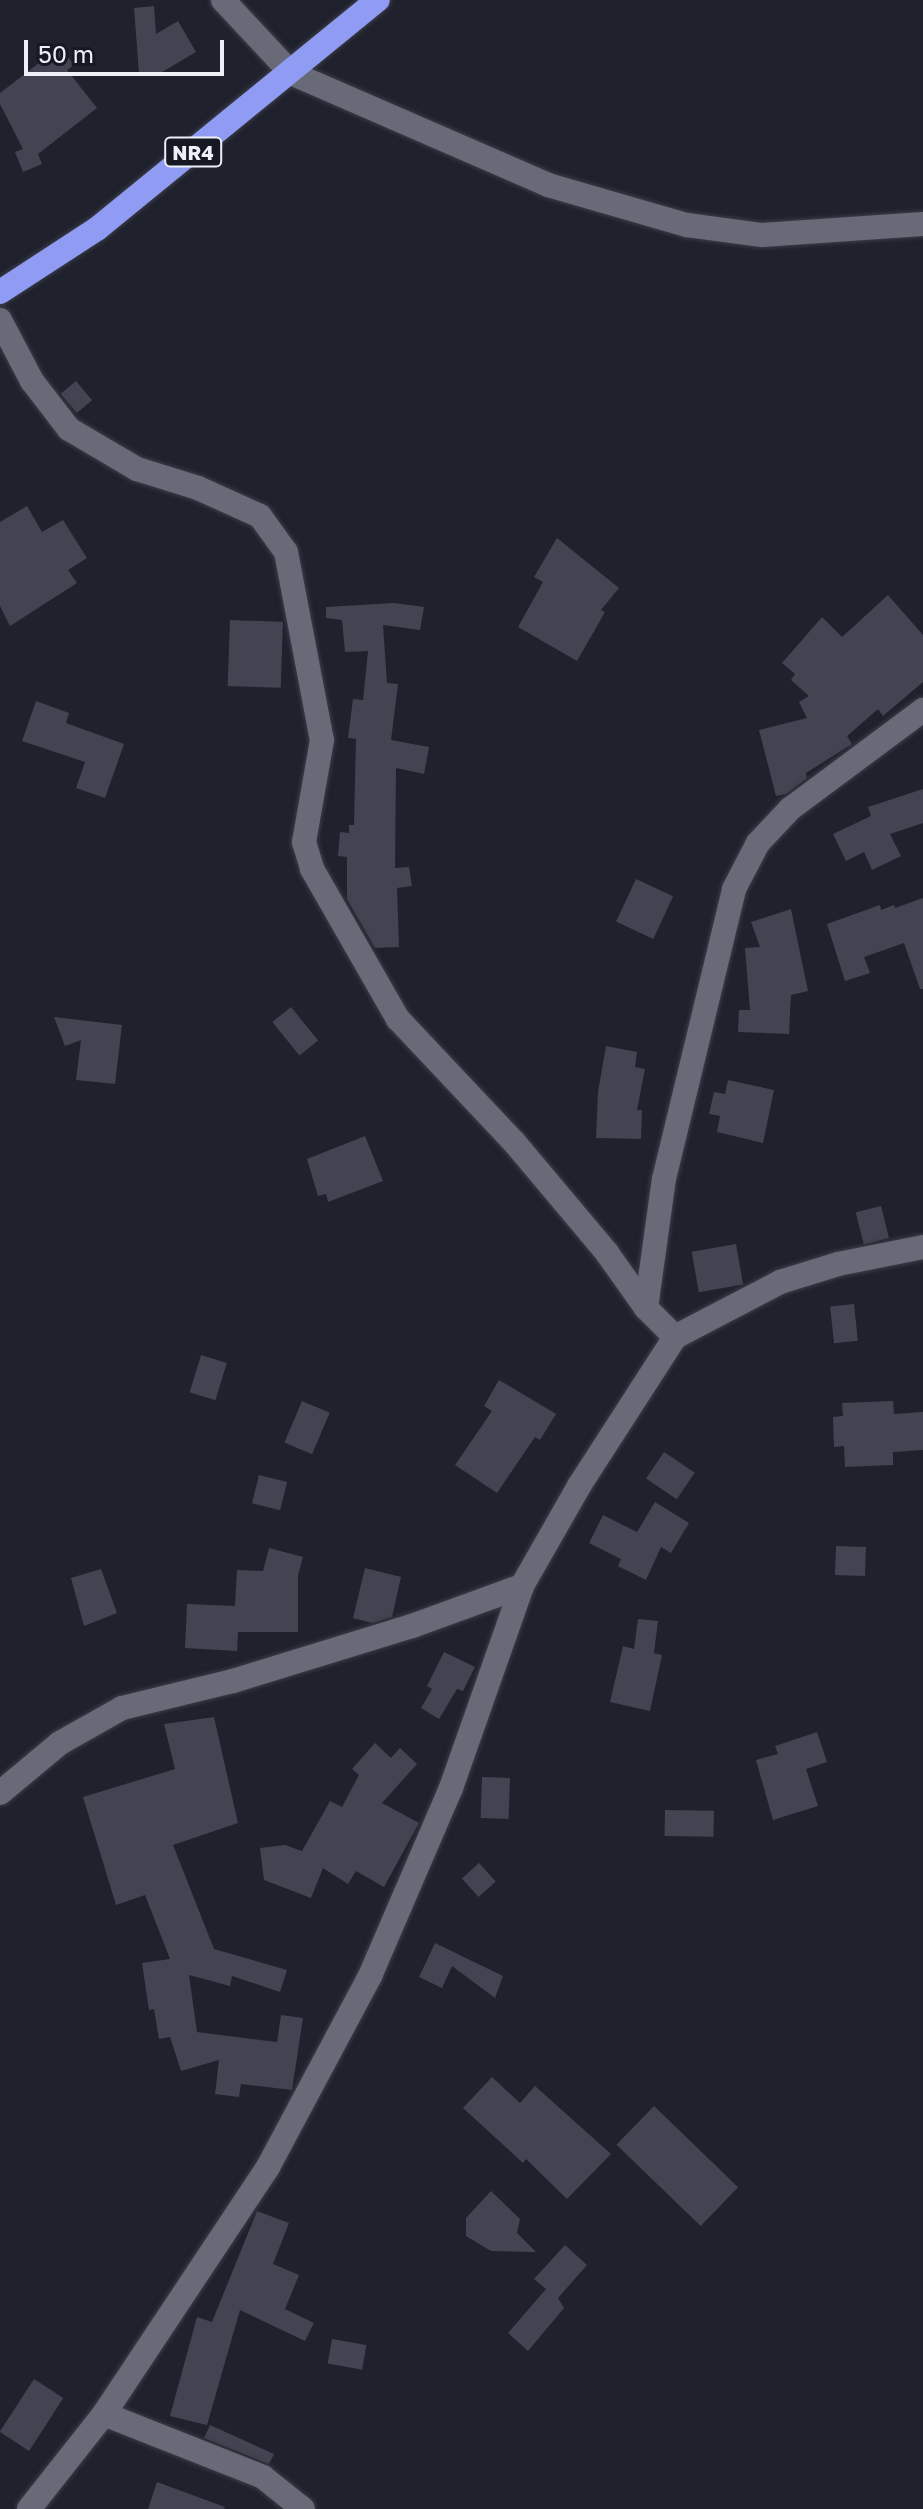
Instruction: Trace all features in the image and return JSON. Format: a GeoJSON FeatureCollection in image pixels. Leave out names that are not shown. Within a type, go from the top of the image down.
{"type":"FeatureCollection","features":[{"type":"Feature","properties":{"kind":"highway","name":"NR4"},"geometry":{"type":"LineString","coordinates":[[0,292],[98,228],[378,0]]}},
{"type":"Feature","properties":{"kind":"street"},"geometry":{"type":"LineString","coordinates":[[223,0],[291,73],[548,185],[687,225],[762,235],[923,224]]}},
{"type":"Feature","properties":{"kind":"street"},"geometry":{"type":"LineString","coordinates":[[0,320],[32,381],[69,429],[137,469],[198,488],[260,516],[286,552],[322,740],[304,842],[312,869],[398,1019],[514,1142],[607,1253],[646,1308],[675,1337]]}},
{"type":"Feature","properties":{"kind":"street"},"geometry":{"type":"LineString","coordinates":[[646,1308],[664,1179],[734,889],[758,843],[790,809],[923,710]]}},
{"type":"Feature","properties":{"kind":"street"},"geometry":{"type":"LineString","coordinates":[[29,2509],[104,2414],[268,2167],[370,1976],[451,1788],[522,1586],[579,1486],[675,1337],[780,1282],[838,1264],[923,1247]]}},
{"type":"Feature","properties":{"kind":"street"},"geometry":{"type":"LineString","coordinates":[[0,1793],[60,1743],[122,1708],[263,1672],[412,1626],[522,1586]]}},
{"type":"Feature","properties":{"kind":"street"},"geometry":{"type":"LineString","coordinates":[[104,2414],[263,2477],[303,2509]]}},
{"type":"Feature","properties":{"kind":"building"},"geometry":{"type":"Polygon","coordinates":[[[154,6],[156,34],[178,21],[196,52],[157,75],[139,73],[134,8],[154,6]]]}},
{"type":"Feature","properties":{"kind":"building"},"geometry":{"type":"Polygon","coordinates":[[[60,47],[74,65],[67,70],[97,108],[38,154],[42,164],[23,172],[15,152],[23,149],[0,104],[0,93],[60,47]]]}},
{"type":"Feature","properties":{"kind":"building"},"geometry":{"type":"Polygon","coordinates":[[[76,381],[92,400],[77,413],[61,394],[76,381]]]}},
{"type":"Feature","properties":{"kind":"building"},"geometry":{"type":"Polygon","coordinates":[[[27,506],[42,532],[63,520],[87,558],[68,570],[77,583],[10,626],[0,606],[0,522],[27,506]]]}},
{"type":"Feature","properties":{"kind":"building"},"geometry":{"type":"Polygon","coordinates":[[[557,538],[619,588],[601,610],[605,612],[577,661],[518,627],[543,582],[534,577],[557,538]]]}},
{"type":"Feature","properties":{"kind":"building"},"geometry":{"type":"Polygon","coordinates":[[[888,595],[923,635],[923,682],[883,716],[878,709],[847,736],[852,744],[806,773],[807,778],[786,794],[776,796],[759,730],[807,718],[799,702],[809,696],[791,680],[795,674],[782,663],[822,617],[842,637],[888,595]]]}},
{"type":"Feature","properties":{"kind":"building"},"geometry":{"type":"Polygon","coordinates":[[[394,603],[424,607],[420,630],[383,625],[387,683],[398,684],[391,740],[429,747],[424,774],[396,768],[395,868],[409,867],[412,886],[397,888],[399,947],[375,948],[347,899],[347,857],[338,856],[340,832],[349,833],[349,825],[354,825],[356,739],[348,738],[353,699],[363,700],[368,651],[345,652],[342,620],[326,618],[326,607],[394,603]]]}},
{"type":"Feature","properties":{"kind":"building"},"geometry":{"type":"Polygon","coordinates":[[[230,620],[283,622],[281,688],[228,686],[230,620]]]}},
{"type":"Feature","properties":{"kind":"building"},"geometry":{"type":"Polygon","coordinates":[[[36,701],[69,713],[66,723],[124,744],[105,798],[76,788],[85,762],[22,741],[36,701]]]}},
{"type":"Feature","properties":{"kind":"building"},"geometry":{"type":"Polygon","coordinates":[[[923,789],[923,823],[890,834],[901,856],[872,870],[864,852],[846,861],[833,834],[871,816],[868,807],[923,789]]]}},
{"type":"Feature","properties":{"kind":"building"},"geometry":{"type":"Polygon","coordinates":[[[636,879],[673,896],[653,939],[616,922],[636,879]]]}},
{"type":"Feature","properties":{"kind":"building"},"geometry":{"type":"Polygon","coordinates":[[[923,898],[923,989],[920,989],[904,943],[864,957],[870,973],[845,981],[827,924],[880,905],[881,910],[894,905],[895,908],[923,898]]]}},
{"type":"Feature","properties":{"kind":"building"},"geometry":{"type":"Polygon","coordinates":[[[791,909],[808,991],[791,995],[789,1034],[738,1032],[739,1010],[750,1010],[745,948],[760,947],[751,922],[791,909]]]}},
{"type":"Feature","properties":{"kind":"building"},"geometry":{"type":"Polygon","coordinates":[[[291,1007],[318,1040],[299,1056],[272,1022],[291,1007]]]}},
{"type":"Feature","properties":{"kind":"building"},"geometry":{"type":"Polygon","coordinates":[[[54,1017],[122,1025],[115,1084],[76,1080],[81,1040],[65,1046],[54,1017]]]}},
{"type":"Feature","properties":{"kind":"building"},"geometry":{"type":"Polygon","coordinates":[[[606,1046],[637,1052],[635,1067],[645,1069],[637,1110],[642,1110],[641,1139],[596,1138],[598,1092],[606,1046]]]}},
{"type":"Feature","properties":{"kind":"building"},"geometry":{"type":"Polygon","coordinates":[[[728,1080],[774,1090],[763,1143],[717,1132],[720,1116],[709,1114],[714,1092],[725,1094],[728,1080]]]}},
{"type":"Feature","properties":{"kind":"building"},"geometry":{"type":"Polygon","coordinates":[[[365,1136],[383,1181],[328,1202],[326,1194],[318,1196],[307,1159],[365,1136]]]}},
{"type":"Feature","properties":{"kind":"building"},"geometry":{"type":"Polygon","coordinates":[[[881,1206],[889,1238],[864,1244],[856,1212],[881,1206]]]}},
{"type":"Feature","properties":{"kind":"building"},"geometry":{"type":"Polygon","coordinates":[[[736,1244],[743,1284],[699,1292],[692,1252],[736,1244]]]}},
{"type":"Feature","properties":{"kind":"building"},"geometry":{"type":"Polygon","coordinates":[[[854,1304],[858,1341],[834,1343],[830,1307],[854,1304]]]}},
{"type":"Feature","properties":{"kind":"building"},"geometry":{"type":"Polygon","coordinates":[[[201,1355],[227,1363],[215,1400],[190,1392],[201,1355]]]}},
{"type":"Feature","properties":{"kind":"building"},"geometry":{"type":"Polygon","coordinates":[[[499,1380],[556,1414],[540,1440],[535,1437],[497,1493],[455,1465],[492,1411],[484,1406],[499,1380]]]}},
{"type":"Feature","properties":{"kind":"building"},"geometry":{"type":"Polygon","coordinates":[[[302,1401],[330,1413],[312,1454],[284,1442],[302,1401]]]}},
{"type":"Feature","properties":{"kind":"building"},"geometry":{"type":"Polygon","coordinates":[[[893,1401],[894,1414],[923,1412],[923,1450],[893,1452],[893,1465],[845,1467],[844,1446],[834,1447],[833,1417],[843,1416],[842,1403],[893,1401]]]}},
{"type":"Feature","properties":{"kind":"building"},"geometry":{"type":"Polygon","coordinates":[[[664,1452],[695,1473],[677,1499],[646,1479],[664,1452]]]}},
{"type":"Feature","properties":{"kind":"building"},"geometry":{"type":"Polygon","coordinates":[[[259,1475],[287,1482],[280,1510],[252,1503],[259,1475]]]}},
{"type":"Feature","properties":{"kind":"building"},"geometry":{"type":"Polygon","coordinates":[[[655,1502],[689,1523],[671,1553],[661,1547],[646,1580],[618,1566],[621,1559],[589,1543],[603,1515],[637,1532],[655,1502]]]}},
{"type":"Feature","properties":{"kind":"building"},"geometry":{"type":"Polygon","coordinates":[[[836,1546],[866,1547],[865,1576],[835,1575],[836,1546]]]}},
{"type":"Feature","properties":{"kind":"building"},"geometry":{"type":"Polygon","coordinates":[[[269,1548],[303,1557],[298,1575],[298,1632],[238,1632],[237,1651],[185,1648],[187,1604],[235,1606],[237,1570],[263,1571],[269,1548]]]}},
{"type":"Feature","properties":{"kind":"building"},"geometry":{"type":"Polygon","coordinates":[[[365,1568],[401,1577],[392,1617],[372,1623],[353,1618],[365,1568]]]}},
{"type":"Feature","properties":{"kind":"building"},"geometry":{"type":"Polygon","coordinates":[[[101,1569],[117,1613],[84,1626],[71,1578],[101,1569]]]}},
{"type":"Feature","properties":{"kind":"building"},"geometry":{"type":"Polygon","coordinates":[[[638,1619],[658,1621],[654,1653],[662,1655],[650,1711],[610,1702],[623,1646],[634,1649],[638,1619]]]}},
{"type":"Feature","properties":{"kind":"building"},"geometry":{"type":"Polygon","coordinates":[[[444,1652],[475,1667],[463,1691],[457,1689],[439,1719],[421,1708],[432,1689],[427,1686],[444,1652]]]}},
{"type":"Feature","properties":{"kind":"building"},"geometry":{"type":"Polygon","coordinates":[[[214,1717],[238,1823],[173,1845],[214,1949],[287,1970],[280,1992],[232,1976],[230,1986],[189,1975],[197,2032],[277,2042],[281,2015],[303,2018],[292,2090],[241,2084],[239,2097],[215,2094],[219,2060],[181,2071],[170,2037],[159,2039],[154,2009],[149,2010],[142,1963],[170,1959],[145,1895],[116,1905],[83,1797],[175,1769],[164,1724],[214,1717]]]}},
{"type":"Feature","properties":{"kind":"building"},"geometry":{"type":"Polygon","coordinates":[[[817,1732],[827,1762],[806,1769],[818,1806],[773,1820],[756,1760],[778,1754],[775,1746],[817,1732]]]}},
{"type":"Feature","properties":{"kind":"building"},"geometry":{"type":"Polygon","coordinates":[[[375,1743],[391,1758],[400,1748],[417,1764],[382,1803],[419,1823],[384,1887],[356,1871],[348,1884],[323,1868],[311,1898],[264,1880],[260,1848],[285,1845],[302,1851],[330,1801],[342,1807],[359,1775],[352,1769],[375,1743]]]}},
{"type":"Feature","properties":{"kind":"building"},"geometry":{"type":"Polygon","coordinates":[[[482,1777],[510,1778],[509,1819],[481,1818],[482,1777]]]}},
{"type":"Feature","properties":{"kind":"building"},"geometry":{"type":"Polygon","coordinates":[[[665,1810],[714,1811],[714,1837],[665,1836],[665,1810]]]}},
{"type":"Feature","properties":{"kind":"building"},"geometry":{"type":"Polygon","coordinates":[[[479,1863],[496,1882],[479,1897],[462,1878],[479,1863]]]}},
{"type":"Feature","properties":{"kind":"building"},"geometry":{"type":"Polygon","coordinates":[[[435,1943],[503,1976],[495,1998],[452,1966],[442,1988],[419,1977],[435,1943]]]}},
{"type":"Feature","properties":{"kind":"building"},"geometry":{"type":"Polygon","coordinates":[[[492,2077],[520,2103],[535,2086],[611,2154],[567,2199],[526,2159],[523,2163],[463,2108],[492,2077]]]}},
{"type":"Feature","properties":{"kind":"building"},"geometry":{"type":"Polygon","coordinates":[[[654,2106],[738,2187],[701,2226],[616,2145],[654,2106]]]}},
{"type":"Feature","properties":{"kind":"building"},"geometry":{"type":"Polygon","coordinates":[[[491,2191],[520,2219],[517,2233],[536,2252],[491,2251],[466,2236],[466,2218],[491,2191]]]}},
{"type":"Feature","properties":{"kind":"building"},"geometry":{"type":"Polygon","coordinates":[[[257,2211],[289,2223],[273,2264],[299,2275],[285,2309],[314,2323],[305,2341],[240,2310],[207,2425],[170,2416],[197,2317],[212,2322],[257,2211]]]}},
{"type":"Feature","properties":{"kind":"building"},"geometry":{"type":"Polygon","coordinates":[[[565,2245],[587,2265],[558,2298],[564,2308],[528,2351],[508,2333],[546,2289],[534,2279],[565,2245]]]}},
{"type":"Feature","properties":{"kind":"building"},"geometry":{"type":"Polygon","coordinates":[[[332,2339],[366,2345],[362,2370],[328,2364],[332,2339]]]}},
{"type":"Feature","properties":{"kind":"building"},"geometry":{"type":"Polygon","coordinates":[[[34,2379],[63,2398],[29,2451],[0,2431],[34,2379]]]}},
{"type":"Feature","properties":{"kind":"building"},"geometry":{"type":"Polygon","coordinates":[[[210,2425],[274,2454],[269,2464],[204,2438],[210,2425]]]}},
{"type":"Feature","properties":{"kind":"building"},"geometry":{"type":"Polygon","coordinates":[[[157,2482],[225,2507],[148,2509],[157,2482]]]}}]}
